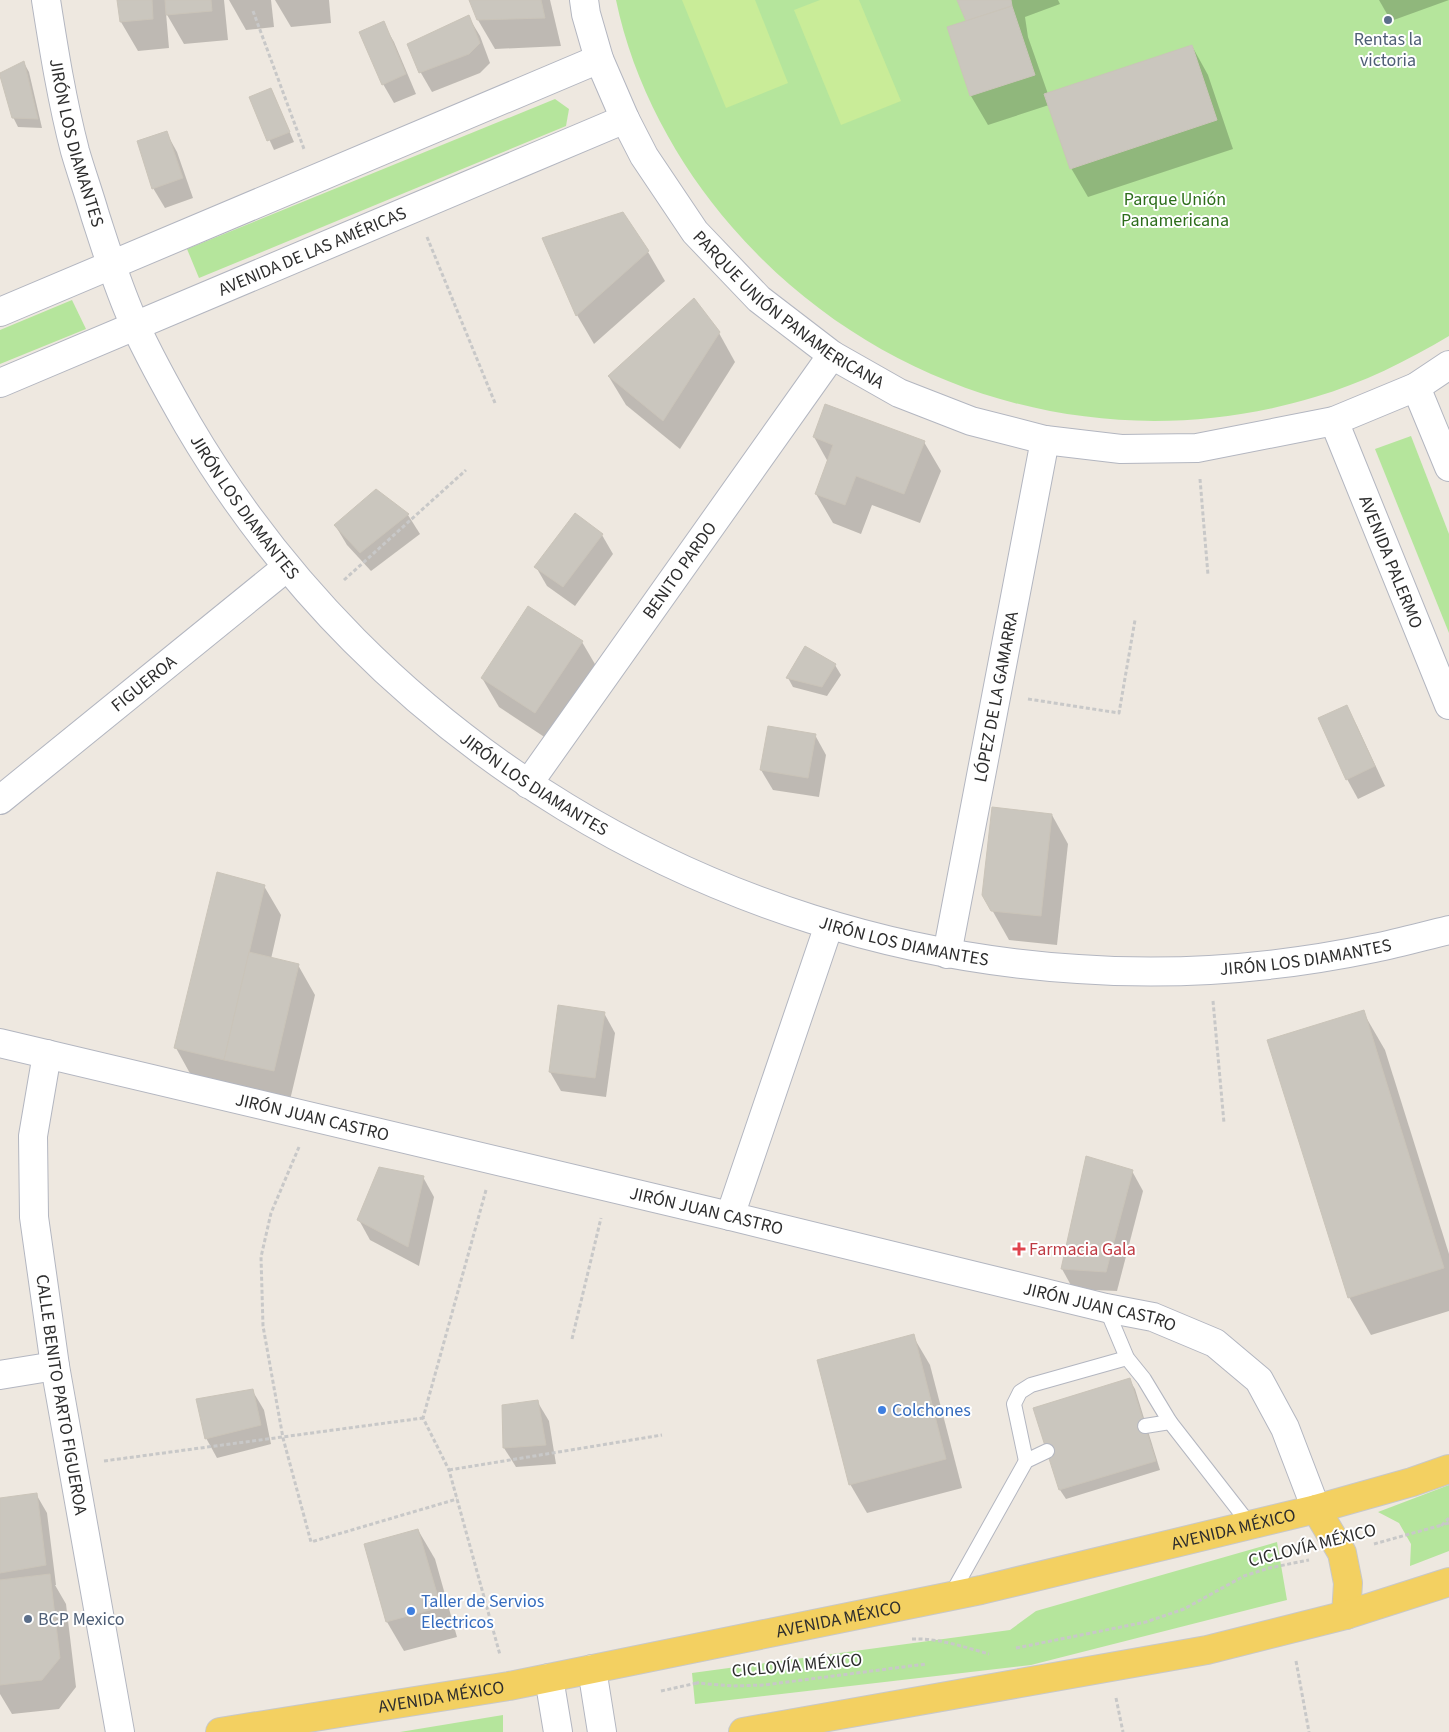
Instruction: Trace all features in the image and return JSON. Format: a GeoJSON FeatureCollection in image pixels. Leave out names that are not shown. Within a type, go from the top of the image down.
{"type":"FeatureCollection","features":[{"type":"Feature","properties":{"kind":"main road","name":"AVENIDA MÉXICO"},"geometry":{"type":"LineString","coordinates":[[220,1732],[509,1686],[982,1590],[1251,1526],[1412,1482],[1449,1469]]}},
{"type":"Feature","properties":{"kind":"main road"},"geometry":{"type":"LineString","coordinates":[[1316,1509],[1342,1553],[1348,1583],[1346,1615]]}},
{"type":"Feature","properties":{"kind":"main road"},"geometry":{"type":"LineString","coordinates":[[743,1732],[1207,1650],[1346,1615],[1449,1582]]}},
{"type":"Feature","properties":{"kind":"street","name":"JIRÓN LOS DIAMANTES"},"geometry":{"type":"LineString","coordinates":[[46,0],[57,72],[75,148],[110,265],[135,326],[167,389],[203,451],[243,510],[318,604],[366,653],[417,700],[471,744],[528,784],[598,828],[673,866],[750,899],[829,925],[947,954],[1078,969],[1144,971],[1210,969],[1291,962],[1372,948],[1449,930]]}},
{"type":"Feature","properties":{"kind":"street","name":"PARQUE UNIÓN PANAMERICANA"},"geometry":{"type":"LineString","coordinates":[[584,0],[586,14],[600,59],[625,119],[644,156],[696,232],[759,299],[832,356],[899,393],[962,418],[1045,440],[1121,449],[1197,448],[1334,421],[1416,387],[1449,365]]}},
{"type":"Feature","properties":{"kind":"street"},"geometry":{"type":"LineString","coordinates":[[0,312],[600,59]]}},
{"type":"Feature","properties":{"kind":"street","name":"AVENIDA DE LAS AMÉRICAS"},"geometry":{"type":"LineString","coordinates":[[0,383],[625,119]]}},
{"type":"Feature","properties":{"kind":"street","name":"BENITO PARDO"},"geometry":{"type":"LineString","coordinates":[[528,784],[832,356]]}},
{"type":"Feature","properties":{"kind":"street"},"geometry":{"type":"LineString","coordinates":[[1416,387],[1449,467]]}},
{"type":"Feature","properties":{"kind":"street","name":"AVENIDA PALERMO"},"geometry":{"type":"LineString","coordinates":[[1334,421],[1449,705]]}},
{"type":"Feature","properties":{"kind":"street","name":"LÓPEZ DE LA GAMARRA"},"geometry":{"type":"LineString","coordinates":[[947,954],[1045,440]]}},
{"type":"Feature","properties":{"kind":"street","name":"FIGUEROA"},"geometry":{"type":"LineString","coordinates":[[0,800],[287,567]]}},
{"type":"Feature","properties":{"kind":"street"},"geometry":{"type":"LineString","coordinates":[[730,1216],[829,925]]}},
{"type":"Feature","properties":{"kind":"street","name":"JIRÓN JUAN CASTRO"},"geometry":{"type":"LineString","coordinates":[[0,1043],[730,1216],[1106,1308],[1153,1317],[1215,1342],[1259,1380],[1285,1428],[1316,1509]]}},
{"type":"Feature","properties":{"kind":"street","name":"CALLE BENITO PARTO FIGUEROA"},"geometry":{"type":"LineString","coordinates":[[47,1054],[33,1136],[34,1208],[55,1366],[120,1732]]}},
{"type":"Feature","properties":{"kind":"street"},"geometry":{"type":"LineString","coordinates":[[0,1375],[55,1366]]}},
{"type":"Feature","properties":{"kind":"street"},"geometry":{"type":"LineString","coordinates":[[592,1669],[602,1732]]}},
{"type":"Feature","properties":{"kind":"street"},"geometry":{"type":"LineString","coordinates":[[549,1678],[558,1732]]}},
{"type":"Feature","properties":{"kind":"lane"},"geometry":{"type":"LineString","coordinates":[[1106,1308],[1127,1358],[1144,1379],[1170,1422],[1251,1526]]}},
{"type":"Feature","properties":{"kind":"lane"},"geometry":{"type":"LineString","coordinates":[[1026,1461],[1014,1404],[1020,1392],[1031,1385],[1127,1358]]}},
{"type":"Feature","properties":{"kind":"lane"},"geometry":{"type":"LineString","coordinates":[[1145,1426],[1170,1422]]}},
{"type":"Feature","properties":{"kind":"lane"},"geometry":{"type":"LineString","coordinates":[[951,1596],[1026,1461],[1047,1451]]}},
{"type":"Feature","properties":{"kind":"path"},"geometry":{"type":"LineString","coordinates":[[253,11],[315,178]]}},
{"type":"Feature","properties":{"kind":"path"},"geometry":{"type":"LineString","coordinates":[[415,208],[495,403]]}},
{"type":"Feature","properties":{"kind":"path"},"geometry":{"type":"LineString","coordinates":[[1197,448],[1208,575]]}},
{"type":"Feature","properties":{"kind":"path"},"geometry":{"type":"LineString","coordinates":[[318,604],[466,470]]}},
{"type":"Feature","properties":{"kind":"path"},"geometry":{"type":"LineString","coordinates":[[997,694],[1119,713],[1135,620]]}},
{"type":"Feature","properties":{"kind":"path"},"geometry":{"type":"LineString","coordinates":[[1210,969],[1224,1122]]}},
{"type":"Feature","properties":{"kind":"path"},"geometry":{"type":"LineString","coordinates":[[313,1118],[271,1213],[261,1256],[263,1326],[283,1438],[311,1542],[457,1499]]}},
{"type":"Feature","properties":{"kind":"path"},"geometry":{"type":"LineString","coordinates":[[494,1160],[423,1418],[449,1470],[509,1686]]}},
{"type":"Feature","properties":{"kind":"path"},"geometry":{"type":"LineString","coordinates":[[572,1339],[609,1188]]}},
{"type":"Feature","properties":{"kind":"path"},"geometry":{"type":"LineString","coordinates":[[73,1464],[283,1438],[423,1418]]}},
{"type":"Feature","properties":{"kind":"path"},"geometry":{"type":"LineString","coordinates":[[449,1470],[662,1435]]}},
{"type":"Feature","properties":{"kind":"path","name":"CICLOVÍA MÉXICO"},"geometry":{"type":"LineString","coordinates":[[1442,1525],[1449,1518]]}},
{"type":"Feature","properties":{"kind":"path","name":"CICLOVÍA MÉXICO"},"geometry":{"type":"LineString","coordinates":[[1009,1650],[1146,1622],[1184,1609],[1230,1583],[1256,1572],[1342,1553],[1449,1523]]}},
{"type":"Feature","properties":{"kind":"path"},"geometry":{"type":"LineString","coordinates":[[1290,1630],[1309,1732]]}},
{"type":"Feature","properties":{"kind":"path"},"geometry":{"type":"LineString","coordinates":[[904,1640],[924,1639],[948,1642],[990,1654],[981,1656]]}},
{"type":"Feature","properties":{"kind":"path","name":"CICLOVÍA MÉXICO"},"geometry":{"type":"LineString","coordinates":[[703,1680],[697,1684],[764,1685],[929,1664]]}},
{"type":"Feature","properties":{"kind":"green space","name":"Parque Unión Panamericana"},"geometry":{"type":"Polygon","coordinates":[[[616,0],[1449,0],[1449,336],[1384,371],[1315,397],[1235,415],[1155,421],[1076,415],[999,399],[925,371],[855,333],[790,285],[732,227],[712,203],[676,149],[646,92],[634,62],[616,0]]]}},
{"type":"Feature","properties":{"kind":"green space"},"geometry":{"type":"Polygon","coordinates":[[[682,0],[755,0],[788,83],[726,108],[682,0]]]}},
{"type":"Feature","properties":{"kind":"green space"},"geometry":{"type":"Polygon","coordinates":[[[820,0],[859,0],[901,101],[841,125],[794,10],[820,0]]]}},
{"type":"Feature","properties":{"kind":"green space"},"geometry":{"type":"Polygon","coordinates":[[[555,99],[569,109],[566,126],[199,278],[187,249],[555,99]]]}},
{"type":"Feature","properties":{"kind":"green space"},"geometry":{"type":"Polygon","coordinates":[[[72,300],[86,329],[0,364],[0,330],[72,300]]]}},
{"type":"Feature","properties":{"kind":"green space"},"geometry":{"type":"Polygon","coordinates":[[[1411,436],[1449,534],[1449,633],[1375,449],[1411,436]]]}},
{"type":"Feature","properties":{"kind":"green space"},"geometry":{"type":"Polygon","coordinates":[[[1449,1485],[1449,1551],[1410,1566],[1411,1544],[1399,1523],[1378,1512],[1449,1485]]]}},
{"type":"Feature","properties":{"kind":"green space"},"geometry":{"type":"Polygon","coordinates":[[[1277,1542],[1287,1600],[1031,1665],[695,1704],[692,1673],[1010,1630],[1036,1611],[1277,1542]]]}},
{"type":"Feature","properties":{"kind":"green space"},"geometry":{"type":"Polygon","coordinates":[[[503,1715],[503,1732],[400,1732],[503,1715]]]}},
{"type":"Feature","properties":{"kind":"building"},"geometry":{"type":"Polygon","coordinates":[[[117,0],[152,0],[153,19],[120,22],[117,0]]]}},
{"type":"Feature","properties":{"kind":"building"},"geometry":{"type":"Polygon","coordinates":[[[165,0],[211,0],[212,11],[166,15],[165,0]]]}},
{"type":"Feature","properties":{"kind":"building"},"geometry":{"type":"Polygon","coordinates":[[[469,0],[541,0],[545,18],[477,20],[469,0]]]}},
{"type":"Feature","properties":{"kind":"building"},"geometry":{"type":"Polygon","coordinates":[[[957,0],[1011,0],[1012,6],[966,21],[957,0]]]}},
{"type":"Feature","properties":{"kind":"building"},"geometry":{"type":"Polygon","coordinates":[[[1012,6],[1035,75],[970,96],[947,27],[1012,6]]]}},
{"type":"Feature","properties":{"kind":"building"},"geometry":{"type":"Polygon","coordinates":[[[469,15],[480,43],[469,54],[419,73],[407,44],[469,15]]]}},
{"type":"Feature","properties":{"kind":"building"},"geometry":{"type":"Polygon","coordinates":[[[384,21],[406,74],[382,85],[359,32],[384,21]]]}},
{"type":"Feature","properties":{"kind":"building"},"geometry":{"type":"Polygon","coordinates":[[[1192,45],[1217,120],[1070,169],[1044,94],[1192,45]]]}},
{"type":"Feature","properties":{"kind":"building"},"geometry":{"type":"Polygon","coordinates":[[[24,61],[38,119],[12,118],[0,76],[0,73],[24,61]]]}},
{"type":"Feature","properties":{"kind":"building"},"geometry":{"type":"Polygon","coordinates":[[[271,88],[290,132],[267,141],[249,97],[271,88]]]}},
{"type":"Feature","properties":{"kind":"building"},"geometry":{"type":"Polygon","coordinates":[[[167,131],[183,178],[152,189],[137,141],[167,131]]]}},
{"type":"Feature","properties":{"kind":"building"},"geometry":{"type":"Polygon","coordinates":[[[623,212],[649,251],[576,316],[542,238],[623,212]]]}},
{"type":"Feature","properties":{"kind":"building"},"geometry":{"type":"Polygon","coordinates":[[[694,298],[720,332],[663,421],[608,376],[694,298]]]}},
{"type":"Feature","properties":{"kind":"building"},"geometry":{"type":"Polygon","coordinates":[[[825,404],[925,441],[904,494],[856,476],[845,505],[815,494],[833,445],[813,437],[825,404]]]}},
{"type":"Feature","properties":{"kind":"building"},"geometry":{"type":"Polygon","coordinates":[[[376,489],[409,514],[360,553],[334,525],[376,489]]]}},
{"type":"Feature","properties":{"kind":"building"},"geometry":{"type":"Polygon","coordinates":[[[575,513],[603,534],[563,587],[534,567],[575,513]]]}},
{"type":"Feature","properties":{"kind":"building"},"geometry":{"type":"Polygon","coordinates":[[[528,606],[583,641],[535,713],[481,678],[528,606]]]}},
{"type":"Feature","properties":{"kind":"building"},"geometry":{"type":"Polygon","coordinates":[[[805,646],[836,664],[822,687],[786,678],[805,646]]]}},
{"type":"Feature","properties":{"kind":"building"},"geometry":{"type":"Polygon","coordinates":[[[1347,705],[1375,766],[1346,780],[1318,718],[1347,705]]]}},
{"type":"Feature","properties":{"kind":"building"},"geometry":{"type":"Polygon","coordinates":[[[768,726],[816,734],[808,778],[760,770],[768,726]]]}},
{"type":"Feature","properties":{"kind":"building"},"geometry":{"type":"Polygon","coordinates":[[[992,807],[1052,814],[1041,916],[991,911],[982,895],[992,807]]]}},
{"type":"Feature","properties":{"kind":"building"},"geometry":{"type":"Polygon","coordinates":[[[217,872],[265,885],[224,1060],[174,1048],[217,872]]]}},
{"type":"Feature","properties":{"kind":"building"},"geometry":{"type":"Polygon","coordinates":[[[249,952],[299,964],[274,1071],[224,1060],[249,952]]]}},
{"type":"Feature","properties":{"kind":"building"},"geometry":{"type":"Polygon","coordinates":[[[558,1005],[605,1012],[595,1078],[549,1072],[558,1005]]]}},
{"type":"Feature","properties":{"kind":"building"},"geometry":{"type":"Polygon","coordinates":[[[1364,1010],[1444,1268],[1348,1298],[1267,1040],[1364,1010]]]}},
{"type":"Feature","properties":{"kind":"building"},"geometry":{"type":"Polygon","coordinates":[[[1086,1156],[1133,1170],[1106,1272],[1061,1269],[1086,1156]]]}},
{"type":"Feature","properties":{"kind":"building"},"geometry":{"type":"Polygon","coordinates":[[[379,1167],[424,1176],[408,1247],[357,1220],[379,1167]]]}},
{"type":"Feature","properties":{"kind":"building","name":"Colchones"},"geometry":{"type":"Polygon","coordinates":[[[914,1334],[946,1459],[849,1485],[817,1360],[914,1334]]]}},
{"type":"Feature","properties":{"kind":"building"},"geometry":{"type":"Polygon","coordinates":[[[1130,1378],[1156,1461],[1059,1490],[1033,1408],[1130,1378]]]}},
{"type":"Feature","properties":{"kind":"building"},"geometry":{"type":"Polygon","coordinates":[[[253,1389],[261,1425],[205,1439],[196,1399],[253,1389]]]}},
{"type":"Feature","properties":{"kind":"building"},"geometry":{"type":"Polygon","coordinates":[[[538,1400],[546,1445],[503,1448],[502,1405],[538,1400]]]}},
{"type":"Feature","properties":{"kind":"building"},"geometry":{"type":"Polygon","coordinates":[[[37,1493],[46,1565],[0,1573],[0,1498],[37,1493]]]}},
{"type":"Feature","properties":{"kind":"building"},"geometry":{"type":"Polygon","coordinates":[[[418,1529],[441,1607],[386,1622],[364,1544],[418,1529]]]}},
{"type":"Feature","properties":{"kind":"building","name":"BCP Mexico"},"geometry":{"type":"Polygon","coordinates":[[[50,1574],[60,1658],[42,1680],[0,1685],[0,1580],[50,1574]]]}},
{"type":"Feature","properties":{"kind":"place","name":"Rentas la victoria"},"geometry":{"type":"Point","coordinates":[1388,20]}},
{"type":"Feature","properties":{"kind":"place","name":"Farmacia Gala"},"geometry":{"type":"Point","coordinates":[1019,1249]}},
{"type":"Feature","properties":{"kind":"place","name":"Colchones"},"geometry":{"type":"Point","coordinates":[882,1410]}},
{"type":"Feature","properties":{"kind":"place","name":"Taller de Servios Electricos"},"geometry":{"type":"Point","coordinates":[411,1611]}},
{"type":"Feature","properties":{"kind":"place","name":"BCP Mexico"},"geometry":{"type":"Point","coordinates":[28,1619]}}]}
